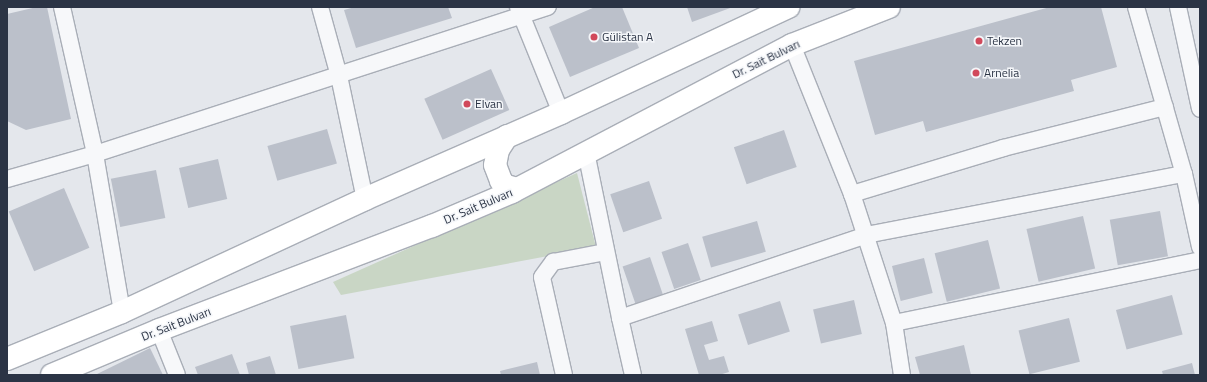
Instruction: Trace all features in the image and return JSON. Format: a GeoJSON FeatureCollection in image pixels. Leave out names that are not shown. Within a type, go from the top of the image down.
{"type":"FeatureCollection","features":[{"type":"Feature","properties":{"kind":"main road"},"geometry":{"type":"LineString","coordinates":[[7,359],[122,312],[365,199],[561,113],[788,7]]}},
{"type":"Feature","properties":{"kind":"main road","name":"Dr. Sait Bulvarı"},"geometry":{"type":"LineString","coordinates":[[52,375],[159,330],[432,226],[517,189],[792,45],[889,7]]}},
{"type":"Feature","properties":{"kind":"main road"},"geometry":{"type":"LineString","coordinates":[[507,136],[498,150],[495,165],[501,181],[506,186],[517,189]]}},
{"type":"Feature","properties":{"kind":"street"},"geometry":{"type":"LineString","coordinates":[[62,7],[95,154],[122,312]]}},
{"type":"Feature","properties":{"kind":"street"},"geometry":{"type":"LineString","coordinates":[[320,7],[339,76],[365,199]]}},
{"type":"Feature","properties":{"kind":"street"},"geometry":{"type":"LineString","coordinates":[[7,179],[95,154],[339,76],[519,12],[548,7]]}},
{"type":"Feature","properties":{"kind":"street"},"geometry":{"type":"LineString","coordinates":[[1136,7],[1184,174],[1200,246]]}},
{"type":"Feature","properties":{"kind":"street"},"geometry":{"type":"LineString","coordinates":[[1178,7],[1200,108]]}},
{"type":"Feature","properties":{"kind":"street"},"geometry":{"type":"LineString","coordinates":[[519,12],[561,113]]}},
{"type":"Feature","properties":{"kind":"street"},"geometry":{"type":"LineString","coordinates":[[792,45],[852,194],[866,234],[894,323],[902,375]]}},
{"type":"Feature","properties":{"kind":"street"},"geometry":{"type":"LineString","coordinates":[[852,194],[1003,148],[1165,107]]}},
{"type":"Feature","properties":{"kind":"street"},"geometry":{"type":"LineString","coordinates":[[586,152],[620,318],[634,375]]}},
{"type":"Feature","properties":{"kind":"street"},"geometry":{"type":"LineString","coordinates":[[620,318],[866,234],[1184,174]]}},
{"type":"Feature","properties":{"kind":"street"},"geometry":{"type":"LineString","coordinates":[[564,375],[542,277],[553,262],[606,252]]}},
{"type":"Feature","properties":{"kind":"street"},"geometry":{"type":"LineString","coordinates":[[894,323],[1200,260]]}},
{"type":"Feature","properties":{"kind":"street"},"geometry":{"type":"LineString","coordinates":[[159,330],[177,375]]}},
{"type":"Feature","properties":{"kind":"green space"},"geometry":{"type":"Polygon","coordinates":[[[577,173],[596,247],[341,295],[333,282],[577,173]]]}},
{"type":"Feature","properties":{"kind":"building"},"geometry":{"type":"Polygon","coordinates":[[[37,7],[47,7],[71,119],[26,130],[7,121],[7,14],[37,7]]]}},
{"type":"Feature","properties":{"kind":"building"},"geometry":{"type":"Polygon","coordinates":[[[355,7],[448,7],[452,18],[356,48],[344,10],[355,7]]]}},
{"type":"Feature","properties":{"kind":"building","name":"Gülistan A"},"geometry":{"type":"Polygon","coordinates":[[[595,7],[622,7],[639,48],[570,77],[549,27],[595,7]]]}},
{"type":"Feature","properties":{"kind":"building"},"geometry":{"type":"Polygon","coordinates":[[[687,7],[733,7],[692,22],[687,7]]]}},
{"type":"Feature","properties":{"kind":"building","name":"Arnelia"},"geometry":{"type":"Polygon","coordinates":[[[1050,7],[1101,7],[1117,67],[1071,80],[1074,91],[926,132],[923,121],[875,135],[854,61],[1050,7]]]}},
{"type":"Feature","properties":{"kind":"building","name":"Elvan"},"geometry":{"type":"Polygon","coordinates":[[[491,69],[509,110],[443,140],[424,99],[491,69]]]}},
{"type":"Feature","properties":{"kind":"building"},"geometry":{"type":"Polygon","coordinates":[[[327,129],[337,164],[277,181],[267,146],[327,129]]]}},
{"type":"Feature","properties":{"kind":"building"},"geometry":{"type":"Polygon","coordinates":[[[784,130],[797,167],[747,184],[734,147],[784,130]]]}},
{"type":"Feature","properties":{"kind":"building"},"geometry":{"type":"Polygon","coordinates":[[[218,159],[227,199],[188,208],[179,168],[218,159]]]}},
{"type":"Feature","properties":{"kind":"building"},"geometry":{"type":"Polygon","coordinates":[[[156,170],[165,218],[120,227],[111,179],[156,170]]]}},
{"type":"Feature","properties":{"kind":"building"},"geometry":{"type":"Polygon","coordinates":[[[649,181],[662,219],[623,232],[610,194],[649,181]]]}},
{"type":"Feature","properties":{"kind":"building"},"geometry":{"type":"Polygon","coordinates":[[[64,188],[89,248],[34,271],[9,211],[64,188]]]}},
{"type":"Feature","properties":{"kind":"building"},"geometry":{"type":"Polygon","coordinates":[[[1160,211],[1168,256],[1118,265],[1110,220],[1160,211]]]}},
{"type":"Feature","properties":{"kind":"building"},"geometry":{"type":"Polygon","coordinates":[[[1083,216],[1095,269],[1039,282],[1026,229],[1083,216]]]}},
{"type":"Feature","properties":{"kind":"building"},"geometry":{"type":"Polygon","coordinates":[[[757,221],[766,252],[711,267],[702,237],[757,221]]]}},
{"type":"Feature","properties":{"kind":"building"},"geometry":{"type":"Polygon","coordinates":[[[988,240],[1000,289],[947,302],[935,253],[988,240]]]}},
{"type":"Feature","properties":{"kind":"building"},"geometry":{"type":"Polygon","coordinates":[[[688,243],[701,280],[674,289],[662,252],[688,243]]]}},
{"type":"Feature","properties":{"kind":"building"},"geometry":{"type":"Polygon","coordinates":[[[650,257],[664,298],[637,307],[623,266],[650,257]]]}},
{"type":"Feature","properties":{"kind":"building"},"geometry":{"type":"Polygon","coordinates":[[[924,258],[933,293],[901,301],[892,266],[924,258]]]}},
{"type":"Feature","properties":{"kind":"building"},"geometry":{"type":"Polygon","coordinates":[[[1172,295],[1183,335],[1127,350],[1116,310],[1172,295]]]}},
{"type":"Feature","properties":{"kind":"building"},"geometry":{"type":"Polygon","coordinates":[[[854,300],[862,334],[821,344],[813,309],[854,300]]]}},
{"type":"Feature","properties":{"kind":"building"},"geometry":{"type":"Polygon","coordinates":[[[780,301],[790,331],[748,345],[738,315],[780,301]]]}},
{"type":"Feature","properties":{"kind":"building"},"geometry":{"type":"Polygon","coordinates":[[[346,315],[354,358],[298,369],[290,326],[346,315]]]}},
{"type":"Feature","properties":{"kind":"building"},"geometry":{"type":"Polygon","coordinates":[[[1069,318],[1080,362],[1029,374],[1019,331],[1069,318]]]}},
{"type":"Feature","properties":{"kind":"building"},"geometry":{"type":"Polygon","coordinates":[[[712,321],[718,341],[704,345],[709,360],[724,356],[729,372],[719,375],[699,375],[685,329],[712,321]]]}},
{"type":"Feature","properties":{"kind":"building"},"geometry":{"type":"Polygon","coordinates":[[[964,345],[971,375],[920,375],[915,357],[964,345]]]}},
{"type":"Feature","properties":{"kind":"building"},"geometry":{"type":"Polygon","coordinates":[[[150,348],[163,375],[95,375],[150,348]]]}},
{"type":"Feature","properties":{"kind":"building"},"geometry":{"type":"Polygon","coordinates":[[[232,354],[240,375],[198,375],[195,367],[232,354]]]}},
{"type":"Feature","properties":{"kind":"building"},"geometry":{"type":"Polygon","coordinates":[[[270,356],[276,375],[249,375],[246,363],[270,356]]]}},
{"type":"Feature","properties":{"kind":"building"},"geometry":{"type":"Polygon","coordinates":[[[537,362],[540,375],[501,375],[500,371],[537,362]]]}},
{"type":"Feature","properties":{"kind":"building"},"geometry":{"type":"Polygon","coordinates":[[[1192,363],[1195,375],[1163,375],[1162,371],[1192,363]]]}},
{"type":"Feature","properties":{"kind":"place","name":"Gülistan A"},"geometry":{"type":"Point","coordinates":[594,37]}},
{"type":"Feature","properties":{"kind":"place","name":"Tekzen"},"geometry":{"type":"Point","coordinates":[979,41]}},
{"type":"Feature","properties":{"kind":"place","name":"Arnelia"},"geometry":{"type":"Point","coordinates":[976,73]}},
{"type":"Feature","properties":{"kind":"place","name":"Elvan"},"geometry":{"type":"Point","coordinates":[467,104]}}]}
